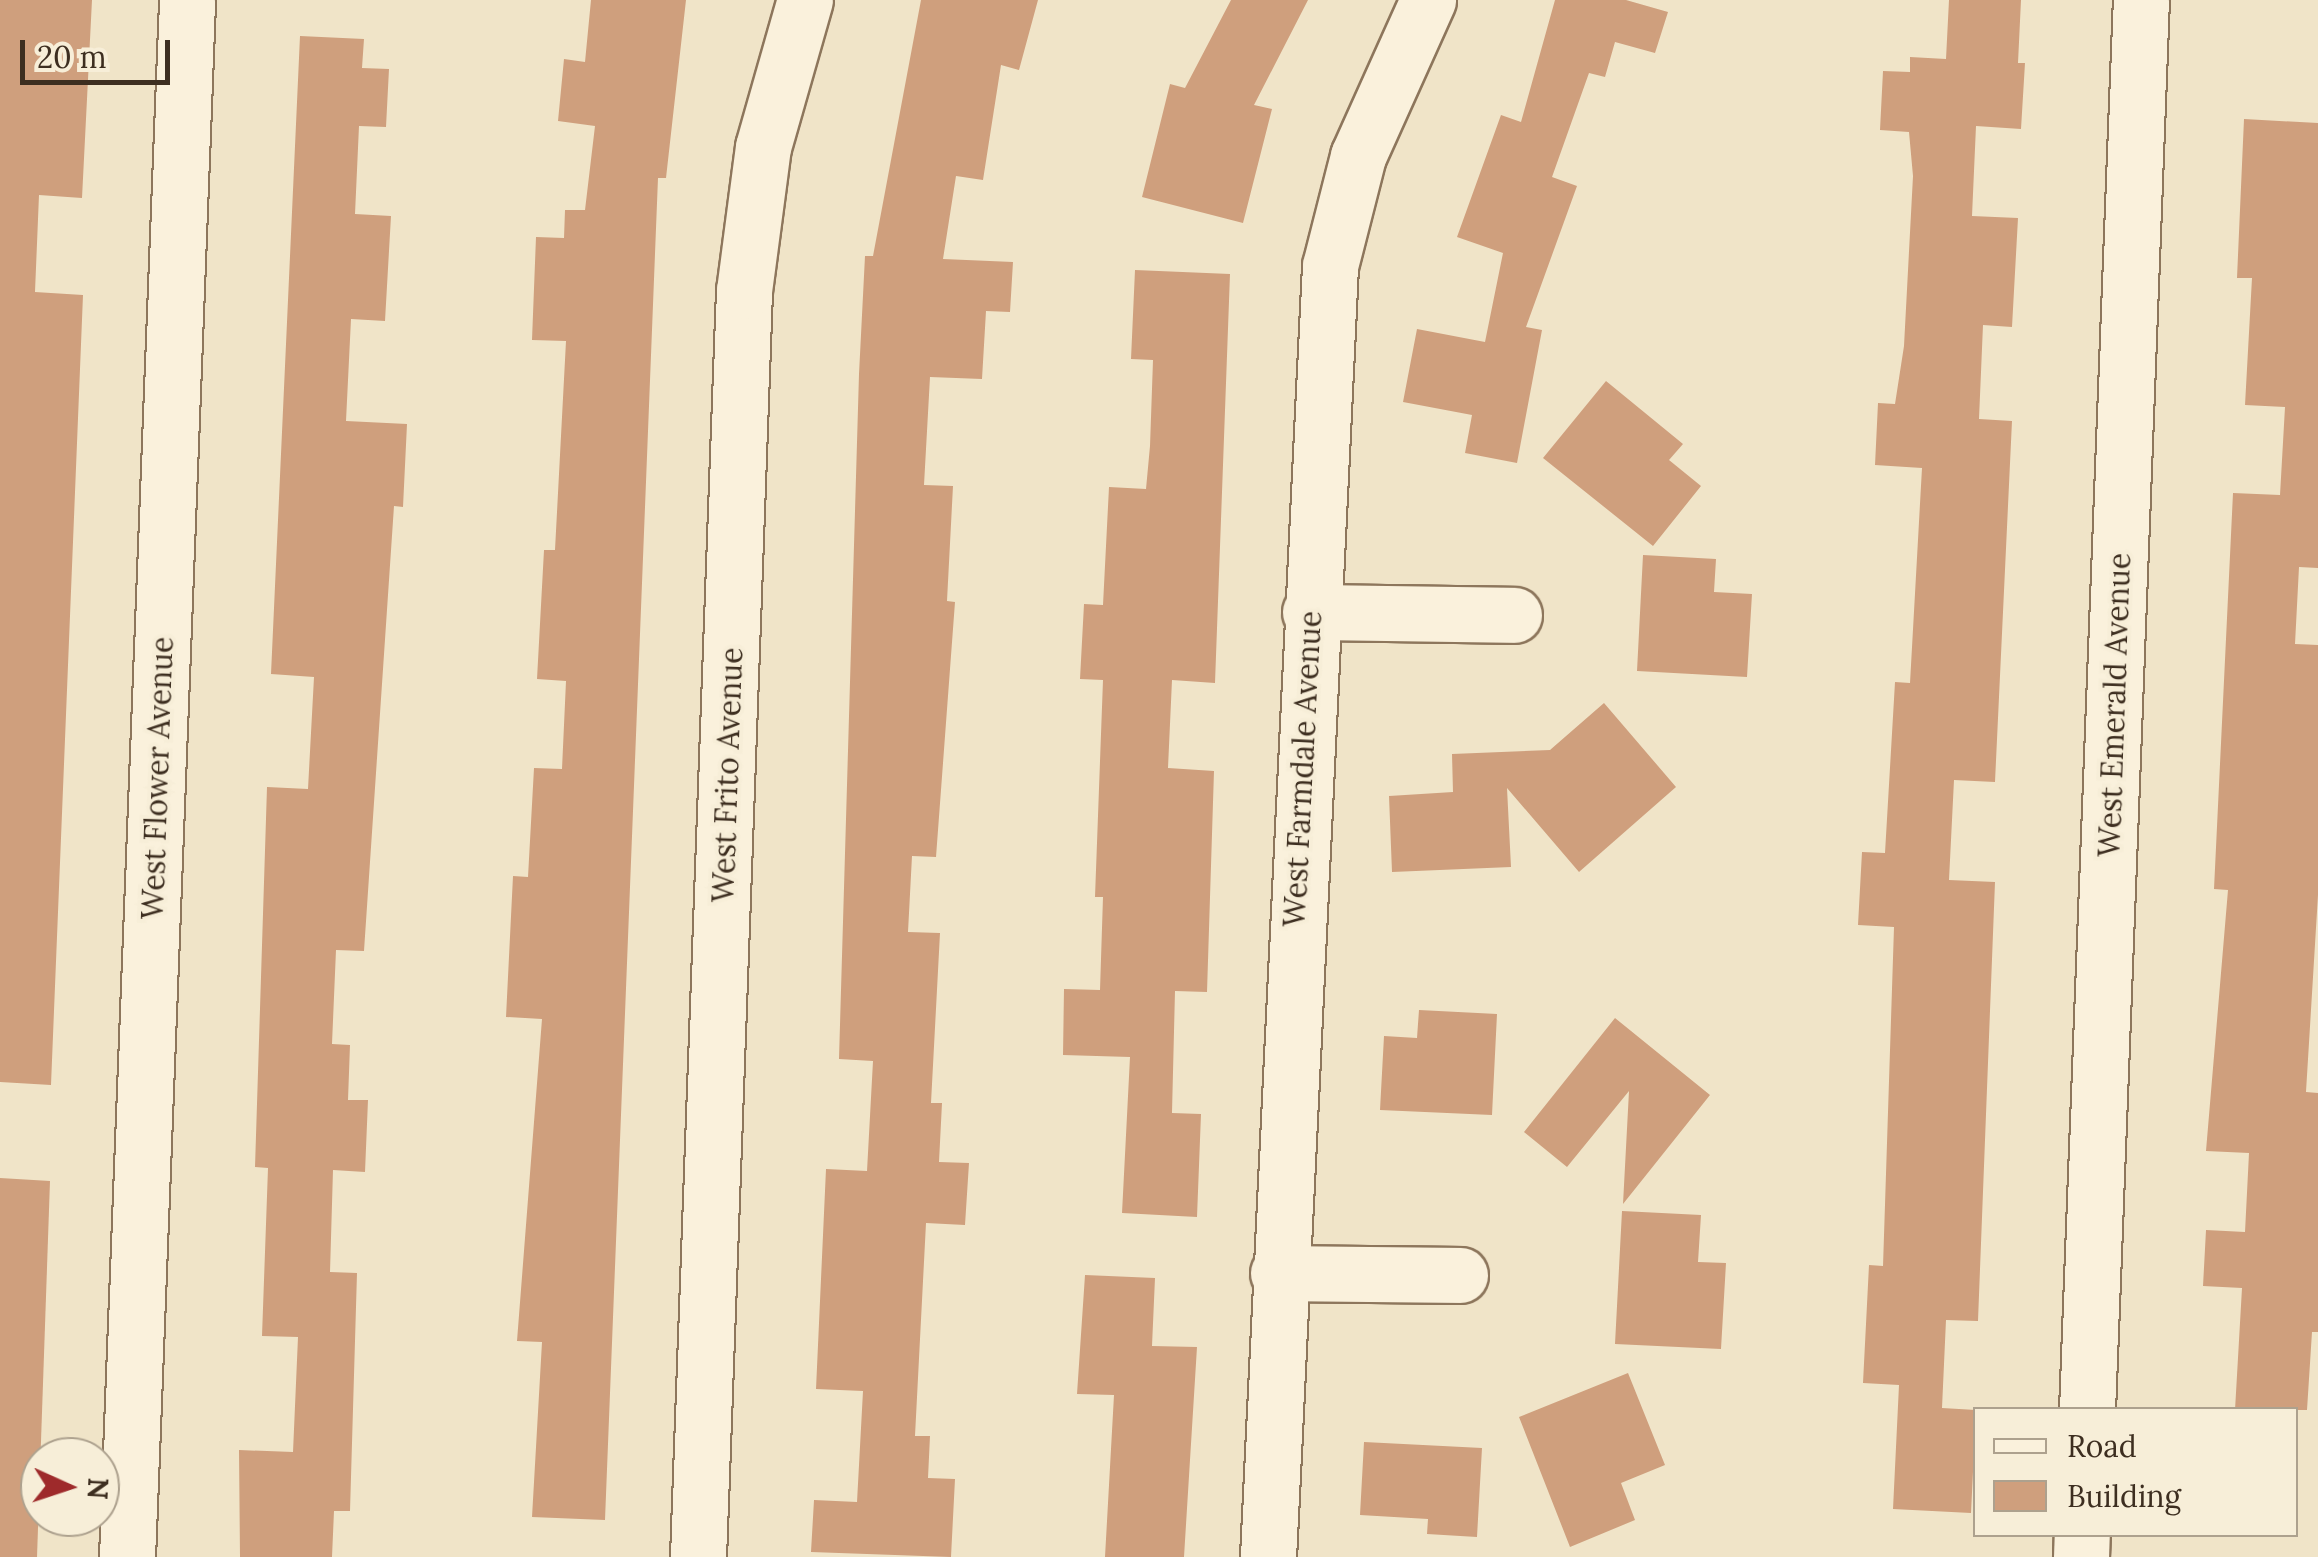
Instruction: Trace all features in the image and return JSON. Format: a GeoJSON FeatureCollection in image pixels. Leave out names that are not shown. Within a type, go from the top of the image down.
{"type":"FeatureCollection","features":[{"type":"Feature","properties":{"kind":"street","name":"West Flower Avenue"},"geometry":{"type":"LineString","coordinates":[[127,1557],[187,0]]}},
{"type":"Feature","properties":{"kind":"street","name":"West Frito Avenue"},"geometry":{"type":"LineString","coordinates":[[698,1557],[744,291],[763,147],[806,0]]}},
{"type":"Feature","properties":{"kind":"street","name":"West Farmdale Avenue"},"geometry":{"type":"LineString","coordinates":[[1268,1557],[1278,1273],[1330,266],[1358,156],[1428,0]]}},
{"type":"Feature","properties":{"kind":"street","name":"West Emerald Avenue"},"geometry":{"type":"LineString","coordinates":[[2087,1407],[2141,0]]}},
{"type":"Feature","properties":{"kind":"street"},"geometry":{"type":"LineString","coordinates":[[1310,612],[1514,615]]}},
{"type":"Feature","properties":{"kind":"street"},"geometry":{"type":"LineString","coordinates":[[1278,1273],[1460,1274]]}},
{"type":"Feature","properties":{"kind":"building"},"geometry":{"type":"Polygon","coordinates":[[[0,0],[92,0],[82,198],[39,195],[35,292],[83,295],[51,1085],[0,1082],[0,0]]]}},
{"type":"Feature","properties":{"kind":"building"},"geometry":{"type":"Polygon","coordinates":[[[591,0],[686,0],[666,178],[658,178],[605,1520],[532,1517],[542,1342],[517,1341],[542,1019],[506,1017],[513,876],[528,877],[534,768],[562,769],[566,681],[537,679],[544,550],[555,550],[566,341],[532,340],[536,237],[564,238],[565,210],[585,210],[595,126],[558,121],[564,59],[585,62],[591,0]]]}},
{"type":"Feature","properties":{"kind":"building"},"geometry":{"type":"Polygon","coordinates":[[[921,0],[1038,0],[1019,70],[1001,65],[983,180],[956,176],[943,259],[1013,262],[1010,312],[986,311],[982,379],[930,377],[924,485],[953,486],[947,601],[955,602],[936,857],[912,856],[908,932],[940,933],[931,1103],[942,1103],[939,1162],[969,1163],[965,1225],[926,1223],[915,1436],[930,1436],[928,1478],[955,1479],[951,1557],[811,1552],[814,1500],[857,1502],[863,1391],[816,1389],[826,1169],[867,1171],[873,1061],[839,1059],[859,374],[865,256],[873,256],[921,0]]]}},
{"type":"Feature","properties":{"kind":"building"},"geometry":{"type":"Polygon","coordinates":[[[1231,0],[1308,0],[1254,105],[1272,109],[1243,223],[1142,197],[1170,84],[1185,88],[1231,0]]]}},
{"type":"Feature","properties":{"kind":"building"},"geometry":{"type":"Polygon","coordinates":[[[1555,0],[1626,0],[1668,12],[1655,53],[1615,42],[1605,77],[1589,73],[1552,177],[1577,186],[1526,327],[1542,330],[1517,463],[1465,453],[1472,415],[1403,402],[1417,329],[1485,342],[1503,253],[1457,237],[1501,115],[1521,122],[1555,0]]]}},
{"type":"Feature","properties":{"kind":"building"},"geometry":{"type":"Polygon","coordinates":[[[1949,0],[2021,0],[2018,63],[2025,63],[2021,129],[1976,126],[1972,216],[2018,218],[2012,327],[1983,325],[1979,419],[2012,421],[1995,782],[1954,780],[1949,880],[1995,882],[1978,1321],[1946,1320],[1942,1408],[1973,1410],[1971,1513],[1893,1509],[1899,1385],[1863,1383],[1869,1265],[1883,1266],[1894,927],[1858,925],[1862,852],[1885,853],[1895,682],[1910,683],[1922,468],[1875,465],[1878,403],[1895,404],[1904,346],[1913,176],[1909,132],[1880,130],[1883,71],[1910,72],[1910,57],[1946,59],[1949,0]]]}},
{"type":"Feature","properties":{"kind":"building"},"geometry":{"type":"Polygon","coordinates":[[[300,36],[364,39],[362,68],[389,69],[386,127],[359,126],[355,214],[391,216],[385,321],[351,319],[346,421],[407,424],[403,507],[394,506],[364,951],[336,950],[332,1044],[350,1045],[348,1100],[368,1100],[365,1172],[333,1170],[330,1272],[357,1273],[350,1511],[334,1511],[332,1557],[240,1557],[239,1450],[293,1452],[298,1337],[262,1336],[268,1168],[255,1167],[267,787],[308,789],[314,677],[271,674],[300,36]]]}},
{"type":"Feature","properties":{"kind":"building"},"geometry":{"type":"Polygon","coordinates":[[[2244,119],[2318,123],[2318,568],[2299,567],[2295,644],[2318,645],[2318,895],[2306,1092],[2318,1093],[2318,1332],[2312,1332],[2307,1410],[2235,1407],[2242,1288],[2203,1286],[2206,1230],[2245,1232],[2249,1153],[2206,1151],[2228,890],[2214,889],[2233,493],[2280,495],[2285,407],[2245,405],[2252,278],[2237,278],[2244,119]]]}},
{"type":"Feature","properties":{"kind":"building"},"geometry":{"type":"Polygon","coordinates":[[[1135,270],[1230,274],[1215,683],[1172,680],[1168,768],[1214,771],[1207,992],[1175,991],[1172,1113],[1201,1114],[1197,1217],[1122,1213],[1130,1057],[1063,1055],[1064,989],[1100,990],[1103,897],[1095,897],[1103,680],[1080,679],[1084,604],[1103,605],[1109,487],[1146,489],[1150,446],[1153,360],[1131,359],[1135,270]]]}},
{"type":"Feature","properties":{"kind":"building"},"geometry":{"type":"Polygon","coordinates":[[[1606,381],[1683,444],[1669,460],[1701,486],[1653,546],[1543,458],[1606,381]]]}},
{"type":"Feature","properties":{"kind":"building"},"geometry":{"type":"Polygon","coordinates":[[[1643,555],[1716,559],[1714,592],[1752,594],[1747,677],[1637,671],[1643,555]]]}},
{"type":"Feature","properties":{"kind":"building"},"geometry":{"type":"Polygon","coordinates":[[[1604,703],[1676,787],[1579,872],[1507,788],[1511,867],[1392,872],[1389,796],[1453,792],[1452,754],[1550,750],[1604,703]]]}},
{"type":"Feature","properties":{"kind":"building"},"geometry":{"type":"Polygon","coordinates":[[[1419,1010],[1497,1014],[1492,1115],[1380,1110],[1384,1036],[1417,1038],[1419,1010]]]}},
{"type":"Feature","properties":{"kind":"building"},"geometry":{"type":"Polygon","coordinates":[[[1615,1018],[1710,1095],[1623,1204],[1629,1091],[1567,1167],[1524,1132],[1615,1018]]]}},
{"type":"Feature","properties":{"kind":"building"},"geometry":{"type":"Polygon","coordinates":[[[0,1178],[50,1181],[41,1437],[20,1437],[20,1537],[38,1537],[37,1557],[0,1557],[0,1178]]]}},
{"type":"Feature","properties":{"kind":"building"},"geometry":{"type":"Polygon","coordinates":[[[1622,1211],[1701,1215],[1698,1262],[1726,1263],[1721,1349],[1615,1344],[1622,1211]]]}},
{"type":"Feature","properties":{"kind":"building"},"geometry":{"type":"Polygon","coordinates":[[[1085,1275],[1155,1278],[1152,1346],[1197,1347],[1184,1557],[1105,1557],[1114,1395],[1077,1394],[1085,1275]]]}},
{"type":"Feature","properties":{"kind":"building"},"geometry":{"type":"Polygon","coordinates":[[[1628,1373],[1665,1465],[1621,1483],[1635,1520],[1570,1547],[1519,1417],[1628,1373]]]}},
{"type":"Feature","properties":{"kind":"building"},"geometry":{"type":"Polygon","coordinates":[[[1364,1442],[1482,1448],[1477,1537],[1427,1534],[1428,1519],[1360,1515],[1364,1442]]]}}]}
